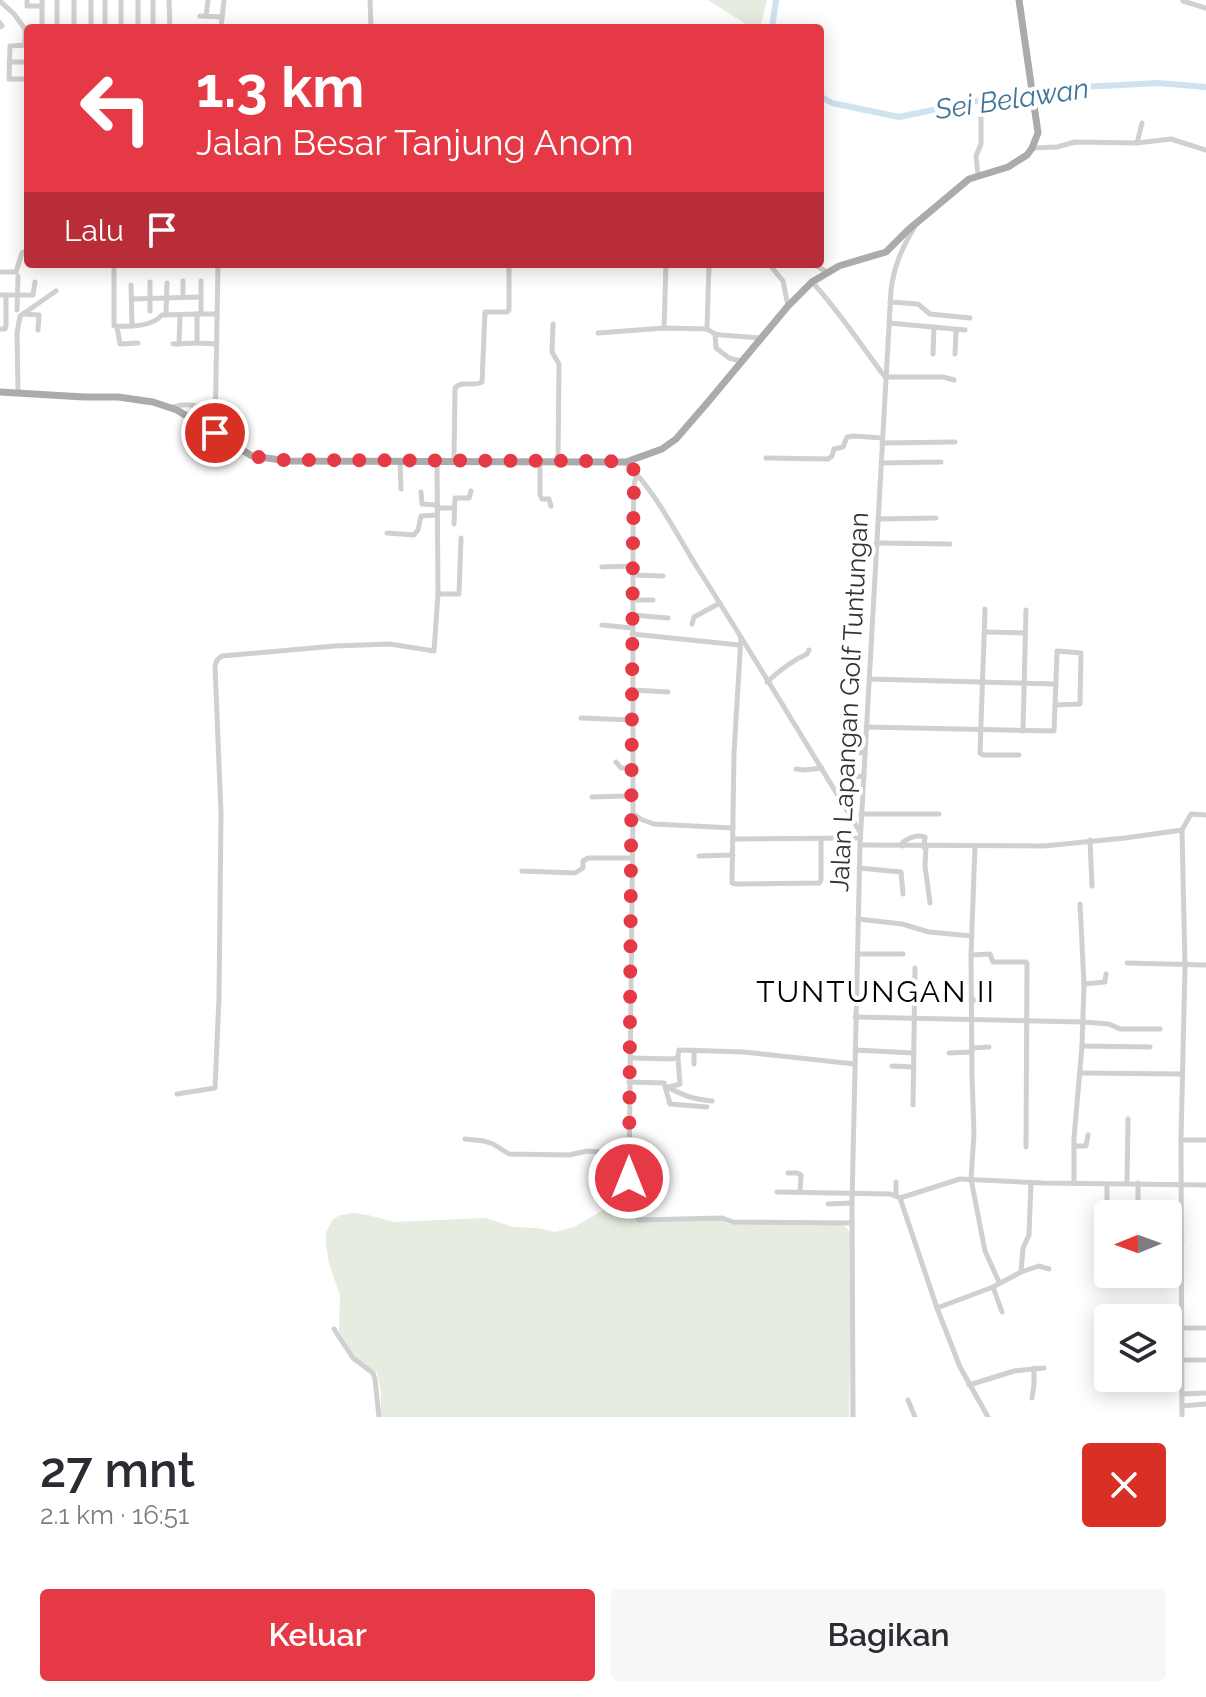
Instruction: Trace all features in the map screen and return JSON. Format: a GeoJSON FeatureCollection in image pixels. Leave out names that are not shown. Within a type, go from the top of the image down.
{"type":"FeatureCollection","features":[{"type":"Feature","properties":{"kind":"main road"},"geometry":{"type":"LineString","coordinates":[[1019,0],[1038,133],[1032,148]]}},
{"type":"Feature","properties":{"kind":"main road","name":"Jalan Lapangan Golf Tuntungan"},"geometry":{"type":"LineString","coordinates":[[916,225],[965,181],[1012,165],[1022,160],[1032,148]]}},
{"type":"Feature","properties":{"kind":"main road"},"geometry":{"type":"LineString","coordinates":[[0,392],[146,401],[172,408],[216,428],[246,453],[259,458],[288,461],[626,462],[662,449],[676,439],[760,338],[812,282],[848,262],[886,252],[916,225]]}},
{"type":"Feature","properties":{"kind":"street"},"geometry":{"type":"LineString","coordinates":[[27,0],[27,6],[42,3],[42,24]]}},
{"type":"Feature","properties":{"kind":"street"},"geometry":{"type":"LineString","coordinates":[[57,0],[57,24]]}},
{"type":"Feature","properties":{"kind":"street"},"geometry":{"type":"LineString","coordinates":[[74,0],[74,24]]}},
{"type":"Feature","properties":{"kind":"street"},"geometry":{"type":"LineString","coordinates":[[91,0],[91,24]]}},
{"type":"Feature","properties":{"kind":"street"},"geometry":{"type":"LineString","coordinates":[[105,0],[105,24]]}},
{"type":"Feature","properties":{"kind":"street"},"geometry":{"type":"LineString","coordinates":[[121,0],[121,24]]}},
{"type":"Feature","properties":{"kind":"street"},"geometry":{"type":"LineString","coordinates":[[138,0],[138,24]]}},
{"type":"Feature","properties":{"kind":"street"},"geometry":{"type":"LineString","coordinates":[[153,0],[153,24]]}},
{"type":"Feature","properties":{"kind":"street"},"geometry":{"type":"LineString","coordinates":[[169,0],[170,24]]}},
{"type":"Feature","properties":{"kind":"street"},"geometry":{"type":"LineString","coordinates":[[208,0],[203,16],[222,17]]}},
{"type":"Feature","properties":{"kind":"street"},"geometry":{"type":"LineString","coordinates":[[221,24],[224,0]]}},
{"type":"Feature","properties":{"kind":"street"},"geometry":{"type":"LineString","coordinates":[[370,0],[371,24]]}},
{"type":"Feature","properties":{"kind":"street"},"geometry":{"type":"LineString","coordinates":[[1182,0],[1206,8]]}},
{"type":"Feature","properties":{"kind":"street"},"geometry":{"type":"LineString","coordinates":[[0,1],[24,28]]}},
{"type":"Feature","properties":{"kind":"street"},"geometry":{"type":"LineString","coordinates":[[24,45],[10,46],[9,62],[9,79],[24,79]]}},
{"type":"Feature","properties":{"kind":"street"},"geometry":{"type":"LineString","coordinates":[[9,62],[24,62]]}},
{"type":"Feature","properties":{"kind":"street"},"geometry":{"type":"LineString","coordinates":[[978,175],[976,156],[981,144],[981,117]]}},
{"type":"Feature","properties":{"kind":"street"},"geometry":{"type":"LineString","coordinates":[[1137,143],[1142,123]]}},
{"type":"Feature","properties":{"kind":"street"},"geometry":{"type":"LineString","coordinates":[[1032,148],[1057,147],[1075,142],[1137,143],[1173,139],[1206,150]]}},
{"type":"Feature","properties":{"kind":"street","name":"Jalan Lapangan Golf Tuntungan"},"geometry":{"type":"LineString","coordinates":[[853,1417],[852,1203],[861,814],[890,302],[895,267],[916,225]]}},
{"type":"Feature","properties":{"kind":"street"},"geometry":{"type":"LineString","coordinates":[[0,272],[16,272],[24,252]]}},
{"type":"Feature","properties":{"kind":"street"},"geometry":{"type":"LineString","coordinates":[[114,268],[113,324],[117,327],[120,344],[138,343]]}},
{"type":"Feature","properties":{"kind":"street"},"geometry":{"type":"LineString","coordinates":[[216,428],[218,268]]}},
{"type":"Feature","properties":{"kind":"street"},"geometry":{"type":"LineString","coordinates":[[454,460],[455,388],[459,384],[482,382],[485,312],[509,310],[509,268]]}},
{"type":"Feature","properties":{"kind":"street"},"geometry":{"type":"LineString","coordinates":[[664,328],[666,268]]}},
{"type":"Feature","properties":{"kind":"street"},"geometry":{"type":"LineString","coordinates":[[707,329],[709,268]]}},
{"type":"Feature","properties":{"kind":"street"},"geometry":{"type":"LineString","coordinates":[[772,268],[783,281],[788,306]]}},
{"type":"Feature","properties":{"kind":"street"},"geometry":{"type":"LineString","coordinates":[[820,268],[827,272]]}},
{"type":"Feature","properties":{"kind":"street"},"geometry":{"type":"LineString","coordinates":[[18,276],[18,392]]}},
{"type":"Feature","properties":{"kind":"street"},"geometry":{"type":"LineString","coordinates":[[183,281],[183,297]]}},
{"type":"Feature","properties":{"kind":"street"},"geometry":{"type":"LineString","coordinates":[[197,343],[201,281]]}},
{"type":"Feature","properties":{"kind":"street"},"geometry":{"type":"LineString","coordinates":[[0,329],[6,326],[3,295],[33,295],[35,282]]}},
{"type":"Feature","properties":{"kind":"street"},"geometry":{"type":"LineString","coordinates":[[150,282],[150,311]]}},
{"type":"Feature","properties":{"kind":"street"},"geometry":{"type":"LineString","coordinates":[[812,282],[836,309],[885,377],[943,377],[954,380]]}},
{"type":"Feature","properties":{"kind":"street"},"geometry":{"type":"LineString","coordinates":[[166,315],[167,283]]}},
{"type":"Feature","properties":{"kind":"street"},"geometry":{"type":"LineString","coordinates":[[131,285],[132,326]]}},
{"type":"Feature","properties":{"kind":"street"},"geometry":{"type":"LineString","coordinates":[[20,312],[56,291]]}},
{"type":"Feature","properties":{"kind":"street"},"geometry":{"type":"LineString","coordinates":[[132,299],[200,297]]}},
{"type":"Feature","properties":{"kind":"street"},"geometry":{"type":"LineString","coordinates":[[890,302],[918,304],[930,314],[970,318]]}},
{"type":"Feature","properties":{"kind":"street"},"geometry":{"type":"LineString","coordinates":[[20,312],[40,316],[38,330]]}},
{"type":"Feature","properties":{"kind":"street"},"geometry":{"type":"LineString","coordinates":[[117,327],[154,322],[161,315],[217,314]]}},
{"type":"Feature","properties":{"kind":"street"},"geometry":{"type":"LineString","coordinates":[[180,315],[176,344],[217,344]]}},
{"type":"Feature","properties":{"kind":"street"},"geometry":{"type":"LineString","coordinates":[[889,323],[965,330]]}},
{"type":"Feature","properties":{"kind":"street"},"geometry":{"type":"LineString","coordinates":[[553,324],[552,352],[559,364],[558,461]]}},
{"type":"Feature","properties":{"kind":"street"},"geometry":{"type":"LineString","coordinates":[[933,354],[934,327]]}},
{"type":"Feature","properties":{"kind":"street"},"geometry":{"type":"LineString","coordinates":[[598,333],[664,328],[707,329],[715,334],[760,338]]}},
{"type":"Feature","properties":{"kind":"street"},"geometry":{"type":"LineString","coordinates":[[955,354],[956,330]]}},
{"type":"Feature","properties":{"kind":"street"},"geometry":{"type":"LineString","coordinates":[[715,334],[716,348],[729,358],[741,361]]}},
{"type":"Feature","properties":{"kind":"street"},"geometry":{"type":"LineString","coordinates":[[172,408],[190,404],[203,408],[210,413],[216,428]]}},
{"type":"Feature","properties":{"kind":"street"},"geometry":{"type":"LineString","coordinates":[[766,458],[828,459],[834,449],[843,447],[847,437],[854,436],[882,441],[955,442]]}},
{"type":"Feature","properties":{"kind":"street"},"geometry":{"type":"LineString","coordinates":[[177,1094],[215,1088],[221,828],[217,660],[222,656],[349,645],[390,644],[434,651],[438,594],[437,460]]}},
{"type":"Feature","properties":{"kind":"street"},"geometry":{"type":"LineString","coordinates":[[400,461],[401,489]]}},
{"type":"Feature","properties":{"kind":"street"},"geometry":{"type":"LineString","coordinates":[[540,461],[540,495],[542,499],[549,499],[551,506]]}},
{"type":"Feature","properties":{"kind":"street"},"geometry":{"type":"LineString","coordinates":[[626,462],[637,473],[741,636],[822,768],[860,839]]}},
{"type":"Feature","properties":{"kind":"street"},"geometry":{"type":"LineString","coordinates":[[881,463],[941,462]]}},
{"type":"Feature","properties":{"kind":"street"},"geometry":{"type":"LineString","coordinates":[[637,473],[634,485],[632,631],[629,1082],[630,1194],[635,1216],[639,1220],[722,1218],[733,1222],[852,1223]]}},
{"type":"Feature","properties":{"kind":"street"},"geometry":{"type":"LineString","coordinates":[[454,524],[455,498],[469,498],[471,491]]}},
{"type":"Feature","properties":{"kind":"street"},"geometry":{"type":"LineString","coordinates":[[421,492],[422,504],[437,509]]}},
{"type":"Feature","properties":{"kind":"street"},"geometry":{"type":"LineString","coordinates":[[387,533],[414,535],[421,516],[437,509],[454,508]]}},
{"type":"Feature","properties":{"kind":"street"},"geometry":{"type":"LineString","coordinates":[[878,519],[936,518]]}},
{"type":"Feature","properties":{"kind":"street"},"geometry":{"type":"LineString","coordinates":[[438,594],[458,595],[461,538]]}},
{"type":"Feature","properties":{"kind":"street"},"geometry":{"type":"LineString","coordinates":[[876,543],[950,544]]}},
{"type":"Feature","properties":{"kind":"street"},"geometry":{"type":"LineString","coordinates":[[602,567],[633,566]]}},
{"type":"Feature","properties":{"kind":"street"},"geometry":{"type":"LineString","coordinates":[[633,575],[663,576]]}},
{"type":"Feature","properties":{"kind":"street"},"geometry":{"type":"LineString","coordinates":[[633,600],[653,600]]}},
{"type":"Feature","properties":{"kind":"street"},"geometry":{"type":"LineString","coordinates":[[692,624],[694,617],[720,603]]}},
{"type":"Feature","properties":{"kind":"street"},"geometry":{"type":"LineString","coordinates":[[985,609],[980,753],[1019,755]]}},
{"type":"Feature","properties":{"kind":"street"},"geometry":{"type":"LineString","coordinates":[[1023,731],[1026,610]]}},
{"type":"Feature","properties":{"kind":"street"},"geometry":{"type":"LineString","coordinates":[[633,615],[668,618]]}},
{"type":"Feature","properties":{"kind":"street"},"geometry":{"type":"LineString","coordinates":[[602,625],[739,645]]}},
{"type":"Feature","properties":{"kind":"street"},"geometry":{"type":"LineString","coordinates":[[985,632],[1025,633]]}},
{"type":"Feature","properties":{"kind":"street"},"geometry":{"type":"LineString","coordinates":[[741,636],[733,828],[734,884],[819,883],[821,840]]}},
{"type":"Feature","properties":{"kind":"street"},"geometry":{"type":"LineString","coordinates":[[767,682],[809,650]]}},
{"type":"Feature","properties":{"kind":"street"},"geometry":{"type":"LineString","coordinates":[[866,727],[1054,731],[1057,651],[1081,653],[1080,704],[1055,705]]}},
{"type":"Feature","properties":{"kind":"street"},"geometry":{"type":"LineString","coordinates":[[869,679],[1055,684]]}},
{"type":"Feature","properties":{"kind":"street"},"geometry":{"type":"LineString","coordinates":[[632,690],[668,692]]}},
{"type":"Feature","properties":{"kind":"street"},"geometry":{"type":"LineString","coordinates":[[581,718],[632,720]]}},
{"type":"Feature","properties":{"kind":"street"},"geometry":{"type":"LineString","coordinates":[[850,754],[865,752]]}},
{"type":"Feature","properties":{"kind":"street"},"geometry":{"type":"LineString","coordinates":[[616,762],[621,768],[632,768]]}},
{"type":"Feature","properties":{"kind":"street"},"geometry":{"type":"LineString","coordinates":[[796,769],[822,768]]}},
{"type":"Feature","properties":{"kind":"street"},"geometry":{"type":"LineString","coordinates":[[853,777],[864,776]]}},
{"type":"Feature","properties":{"kind":"street"},"geometry":{"type":"LineString","coordinates":[[592,797],[632,793]]}},
{"type":"Feature","properties":{"kind":"street"},"geometry":{"type":"LineString","coordinates":[[633,812],[640,819],[654,824],[733,828]]}},
{"type":"Feature","properties":{"kind":"street"},"geometry":{"type":"LineString","coordinates":[[861,814],[939,814]]}},
{"type":"Feature","properties":{"kind":"street"},"geometry":{"type":"LineString","coordinates":[[1182,1200],[1185,966],[1182,830],[1191,814],[1206,815]]}},
{"type":"Feature","properties":{"kind":"street"},"geometry":{"type":"LineString","coordinates":[[734,839],[860,839],[925,847],[1044,846],[1182,830]]}},
{"type":"Feature","properties":{"kind":"street"},"geometry":{"type":"LineString","coordinates":[[902,846],[913,836],[925,837],[930,903]]}},
{"type":"Feature","properties":{"kind":"street"},"geometry":{"type":"LineString","coordinates":[[1090,840],[1092,886]]}},
{"type":"Feature","properties":{"kind":"street"},"geometry":{"type":"LineString","coordinates":[[975,846],[971,955],[974,1134],[971,1179],[985,1251],[999,1282]]}},
{"type":"Feature","properties":{"kind":"street"},"geometry":{"type":"LineString","coordinates":[[699,856],[733,855]]}},
{"type":"Feature","properties":{"kind":"street"},"geometry":{"type":"LineString","coordinates":[[522,871],[575,873],[583,868],[583,861],[588,858],[631,858]]}},
{"type":"Feature","properties":{"kind":"street"},"geometry":{"type":"LineString","coordinates":[[859,868],[901,872],[903,894]]}},
{"type":"Feature","properties":{"kind":"street"},"geometry":{"type":"LineString","coordinates":[[1074,1183],[1084,984],[1080,904]]}},
{"type":"Feature","properties":{"kind":"street"},"geometry":{"type":"LineString","coordinates":[[858,919],[972,936]]}},
{"type":"Feature","properties":{"kind":"street"},"geometry":{"type":"LineString","coordinates":[[857,954],[903,954]]}},
{"type":"Feature","properties":{"kind":"street"},"geometry":{"type":"LineString","coordinates":[[971,955],[990,954],[993,962],[1027,962],[1026,1147]]}},
{"type":"Feature","properties":{"kind":"street"},"geometry":{"type":"LineString","coordinates":[[1127,963],[1206,965]]}},
{"type":"Feature","properties":{"kind":"street"},"geometry":{"type":"LineString","coordinates":[[913,1105],[915,968]]}},
{"type":"Feature","properties":{"kind":"street"},"geometry":{"type":"LineString","coordinates":[[1084,984],[1105,982],[1106,974]]}},
{"type":"Feature","properties":{"kind":"street"},"geometry":{"type":"LineString","coordinates":[[972,1000],[992,1000]]}},
{"type":"Feature","properties":{"kind":"street"},"geometry":{"type":"LineString","coordinates":[[855,1017],[1083,1022],[1106,1023],[1120,1029],[1160,1029]]}},
{"type":"Feature","properties":{"kind":"street"},"geometry":{"type":"LineString","coordinates":[[1082,1046],[1150,1047]]}},
{"type":"Feature","properties":{"kind":"street"},"geometry":{"type":"LineString","coordinates":[[949,1053],[989,1047]]}},
{"type":"Feature","properties":{"kind":"street"},"geometry":{"type":"LineString","coordinates":[[667,1087],[680,1084],[679,1050],[744,1052],[855,1064]]}},
{"type":"Feature","properties":{"kind":"street"},"geometry":{"type":"LineString","coordinates":[[694,1050],[694,1064]]}},
{"type":"Feature","properties":{"kind":"street"},"geometry":{"type":"LineString","coordinates":[[855,1050],[914,1053]]}},
{"type":"Feature","properties":{"kind":"street"},"geometry":{"type":"LineString","coordinates":[[630,1058],[678,1057]]}},
{"type":"Feature","properties":{"kind":"street"},"geometry":{"type":"LineString","coordinates":[[892,1066],[914,1067]]}},
{"type":"Feature","properties":{"kind":"street"},"geometry":{"type":"LineString","coordinates":[[1080,1073],[1182,1074]]}},
{"type":"Feature","properties":{"kind":"street"},"geometry":{"type":"LineString","coordinates":[[629,1082],[660,1082],[679,1094],[712,1101]]}},
{"type":"Feature","properties":{"kind":"street"},"geometry":{"type":"LineString","coordinates":[[667,1087],[670,1104],[707,1107]]}},
{"type":"Feature","properties":{"kind":"street"},"geometry":{"type":"LineString","coordinates":[[1127,1183],[1128,1119]]}},
{"type":"Feature","properties":{"kind":"street"},"geometry":{"type":"LineString","coordinates":[[1074,1146],[1086,1146],[1088,1135]]}},
{"type":"Feature","properties":{"kind":"street"},"geometry":{"type":"LineString","coordinates":[[465,1139],[484,1141],[509,1154],[569,1155],[587,1151],[629,1154]]}},
{"type":"Feature","properties":{"kind":"street"},"geometry":{"type":"LineString","coordinates":[[1181,1140],[1206,1140]]}},
{"type":"Feature","properties":{"kind":"street"},"geometry":{"type":"LineString","coordinates":[[788,1173],[801,1175],[800,1192]]}},
{"type":"Feature","properties":{"kind":"street"},"geometry":{"type":"LineString","coordinates":[[777,1192],[898,1196],[971,1179],[1031,1183],[1206,1185]]}},
{"type":"Feature","properties":{"kind":"street"},"geometry":{"type":"LineString","coordinates":[[896,1182],[898,1196],[960,1367],[988,1417]]}},
{"type":"Feature","properties":{"kind":"street"},"geometry":{"type":"LineString","coordinates":[[1021,1272],[1023,1248],[1029,1235],[1031,1183]]}},
{"type":"Feature","properties":{"kind":"street"},"geometry":{"type":"LineString","coordinates":[[1138,1183],[1138,1200]]}},
{"type":"Feature","properties":{"kind":"street"},"geometry":{"type":"LineString","coordinates":[[1107,1184],[1107,1200]]}},
{"type":"Feature","properties":{"kind":"street"},"geometry":{"type":"LineString","coordinates":[[828,1204],[852,1203]]}},
{"type":"Feature","properties":{"kind":"street"},"geometry":{"type":"LineString","coordinates":[[937,1308],[993,1287],[1021,1272],[1039,1266],[1049,1269]]}},
{"type":"Feature","properties":{"kind":"street"},"geometry":{"type":"LineString","coordinates":[[993,1287],[1002,1312]]}},
{"type":"Feature","properties":{"kind":"street"},"geometry":{"type":"LineString","coordinates":[[1182,1328],[1206,1328]]}},
{"type":"Feature","properties":{"kind":"street"},"geometry":{"type":"LineString","coordinates":[[334,1329],[353,1358],[373,1373],[379,1417]]}},
{"type":"Feature","properties":{"kind":"street"},"geometry":{"type":"LineString","coordinates":[[1182,1360],[1206,1360]]}},
{"type":"Feature","properties":{"kind":"street"},"geometry":{"type":"LineString","coordinates":[[1032,1398],[1034,1368]]}},
{"type":"Feature","properties":{"kind":"street"},"geometry":{"type":"LineString","coordinates":[[969,1385],[1014,1371],[1044,1368]]}},
{"type":"Feature","properties":{"kind":"street"},"geometry":{"type":"LineString","coordinates":[[1182,1417],[1182,1394],[1206,1393]]}},
{"type":"Feature","properties":{"kind":"street"},"geometry":{"type":"LineString","coordinates":[[908,1400],[915,1417]]}},
{"type":"Feature","properties":{"kind":"street"},"geometry":{"type":"LineString","coordinates":[[1182,1406],[1206,1404]]}},
{"type":"Feature","properties":{"kind":"shaded area"},"geometry":{"type":"Polygon","coordinates":[[[708,0],[767,0],[761,24],[746,24],[708,0]]]}},
{"type":"Feature","properties":{"kind":"shaded area"},"geometry":{"type":"Polygon","coordinates":[[[614,1204],[631,1207],[634,1219],[639,1222],[720,1219],[730,1224],[838,1224],[853,1234],[849,1417],[381,1417],[377,1372],[356,1359],[339,1331],[340,1295],[329,1264],[326,1243],[326,1233],[332,1220],[353,1213],[394,1222],[485,1218],[513,1227],[555,1232],[574,1227],[614,1204]]]}},
{"type":"Feature","properties":{"kind":"waterway","name":"Sei Belawan"},"geometry":{"type":"LineString","coordinates":[[773,24],[776,0]]}},
{"type":"Feature","properties":{"kind":"waterway","name":"Sei Belawan"},"geometry":{"type":"LineString","coordinates":[[824,98],[832,103],[899,117],[1045,89],[1158,83],[1206,87]]}},
{"type":"Feature","properties":{"kind":"district","name":"TUNTUNGAN II"},"geometry":{"type":"Point","coordinates":[876,991]}},
{"type":"Feature","properties":{"kind":"route"},"geometry":{"type":"LineString","coordinates":[[215,433],[252,456],[277,460],[603,461],[626,462],[637,473],[633,538],[629,1178]]}}]}
